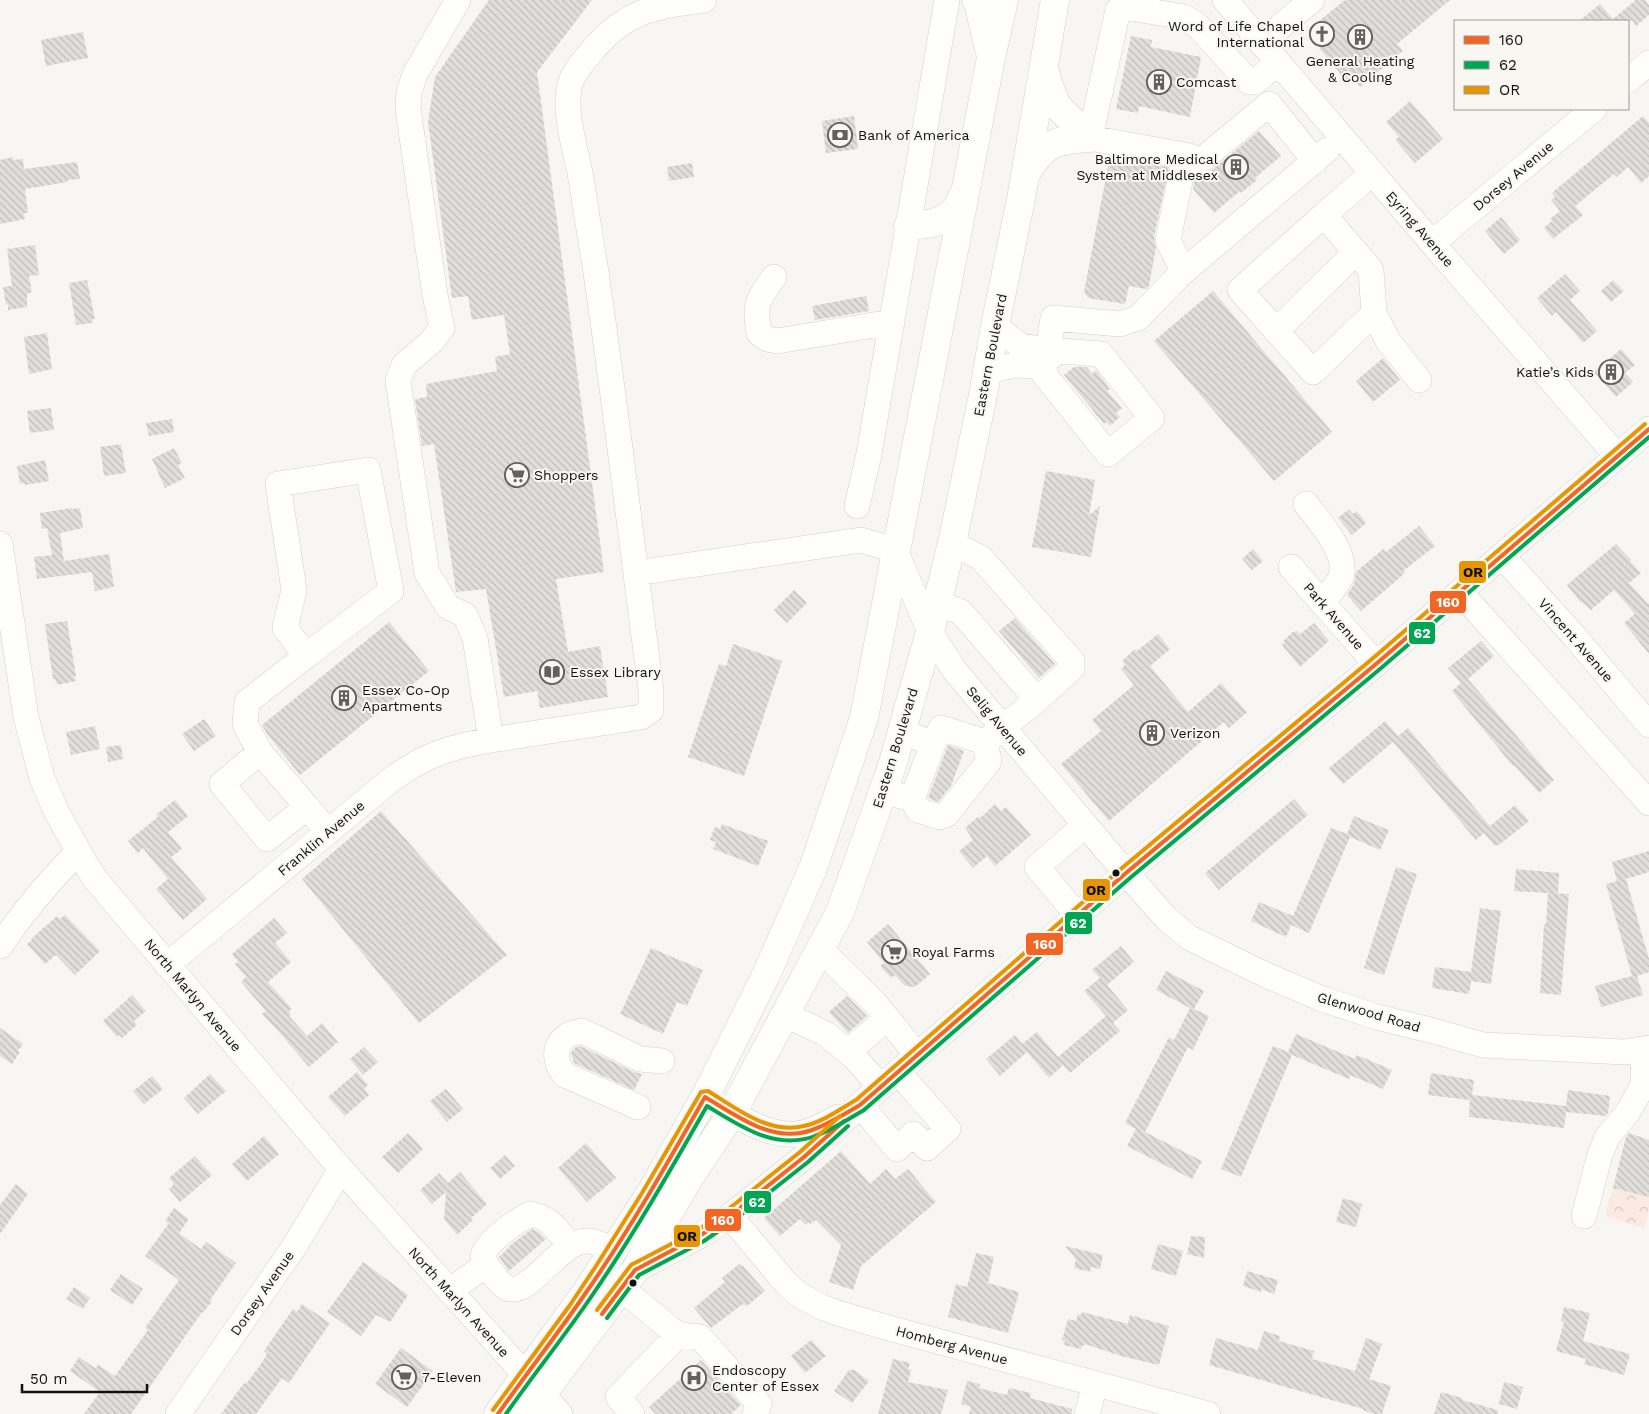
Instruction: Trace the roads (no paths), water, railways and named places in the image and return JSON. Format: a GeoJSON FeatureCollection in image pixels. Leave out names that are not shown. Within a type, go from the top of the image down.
{"type":"FeatureCollection","features":[{"type":"Feature","properties":{"kind":"main road"},"geometry":{"type":"LineString","coordinates":[[976,0],[991,58]]}},
{"type":"Feature","properties":{"kind":"main road","name":"Eastern Boulevard"},"geometry":{"type":"LineString","coordinates":[[531,1394],[585,1294],[653,1189],[705,1097],[766,974],[816,861],[864,718],[895,550],[1004,0]]}},
{"type":"Feature","properties":{"kind":"main road","name":"Eastern Boulevard"},"geometry":{"type":"LineString","coordinates":[[498,1414],[531,1394],[628,1279],[691,1175],[732,1113],[840,912],[902,731],[930,632],[952,543],[1025,176],[1055,0]]}},
{"type":"Feature","properties":{"kind":"main road"},"geometry":{"type":"LineString","coordinates":[[1043,64],[1057,106],[1090,138]]}},
{"type":"Feature","properties":{"kind":"main road"},"geometry":{"type":"LineString","coordinates":[[1025,176],[1039,154],[1050,144],[1090,138]]}},
{"type":"Feature","properties":{"kind":"main road"},"geometry":{"type":"LineString","coordinates":[[908,226],[924,225],[942,220],[956,209],[966,189]]}},
{"type":"Feature","properties":{"kind":"street"},"geometry":{"type":"LineString","coordinates":[[458,0],[415,74],[409,92],[408,109],[435,295],[442,328],[431,342],[404,366],[398,381],[427,573],[448,607],[465,615],[475,638],[491,740]]}},
{"type":"Feature","properties":{"kind":"street"},"geometry":{"type":"LineString","coordinates":[[704,0],[658,8],[625,20],[604,36],[576,70],[569,91],[568,102],[595,265],[636,573],[861,540],[895,550]]}},
{"type":"Feature","properties":{"kind":"street"},"geometry":{"type":"LineString","coordinates":[[857,506],[869,454],[947,0]]}},
{"type":"Feature","properties":{"kind":"street","name":"Eyring Avenue"},"geometry":{"type":"LineString","coordinates":[[1225,0],[1617,456]]}},
{"type":"Feature","properties":{"kind":"street"},"geometry":{"type":"LineString","coordinates":[[1261,43],[1312,0]]}},
{"type":"Feature","properties":{"kind":"street"},"geometry":{"type":"LineString","coordinates":[[1278,63],[1254,82],[1249,82],[1197,25],[1184,17],[1124,7],[1118,10],[1090,138],[1190,156],[1198,163],[1269,104],[1315,161]]}},
{"type":"Feature","properties":{"kind":"street"},"geometry":{"type":"LineString","coordinates":[[1629,79],[1649,63]]}},
{"type":"Feature","properties":{"kind":"street","name":"Dorsey Avenue"},"geometry":{"type":"LineString","coordinates":[[1432,243],[1593,110]]}},
{"type":"Feature","properties":{"kind":"street"},"geometry":{"type":"LineString","coordinates":[[1046,360],[1053,318],[1120,324],[1138,318],[1183,272],[1342,138]]}},
{"type":"Feature","properties":{"kind":"street"},"geometry":{"type":"LineString","coordinates":[[1182,171],[1168,240],[1183,272]]}},
{"type":"Feature","properties":{"kind":"street"},"geometry":{"type":"LineString","coordinates":[[1372,173],[1240,290],[1313,372],[1374,313]]}},
{"type":"Feature","properties":{"kind":"street"},"geometry":{"type":"LineString","coordinates":[[1324,215],[1370,270],[1374,313],[1388,341],[1419,380]]}},
{"type":"Feature","properties":{"kind":"street"},"geometry":{"type":"LineString","coordinates":[[1276,331],[1356,252]]}},
{"type":"Feature","properties":{"kind":"street"},"geometry":{"type":"LineString","coordinates":[[774,277],[759,298],[756,311],[759,333],[766,339],[776,340],[892,322]]}},
{"type":"Feature","properties":{"kind":"street"},"geometry":{"type":"LineString","coordinates":[[995,326],[1022,346],[1034,348],[1046,360]]}},
{"type":"Feature","properties":{"kind":"street"},"geometry":{"type":"LineString","coordinates":[[987,371],[1015,365],[1031,366],[1046,360]]}},
{"type":"Feature","properties":{"kind":"street"},"geometry":{"type":"LineString","coordinates":[[755,1414],[759,1404],[700,1337],[678,1336],[628,1279],[730,1216],[804,1157],[860,1105],[1076,915],[1376,664],[1649,429]]}},
{"type":"Feature","properties":{"kind":"street"},"geometry":{"type":"LineString","coordinates":[[306,656],[285,628],[294,590],[278,484],[368,470],[390,591],[247,702],[245,724],[260,752],[328,832]]}},
{"type":"Feature","properties":{"kind":"street"},"geometry":{"type":"LineString","coordinates":[[1306,504],[1332,538],[1343,566],[1340,578],[1322,603]]}},
{"type":"Feature","properties":{"kind":"street"},"geometry":{"type":"LineString","coordinates":[[883,790],[912,799],[918,810],[939,817],[946,815],[989,761],[994,735],[1072,668],[1072,661],[981,558],[952,543]]}},
{"type":"Feature","properties":{"kind":"street","name":"North Marlyn Avenue"},"geometry":{"type":"LineString","coordinates":[[0,544],[4,601],[26,716],[42,778],[56,812],[96,880],[341,1169],[449,1291],[531,1394],[560,1414]]}},
{"type":"Feature","properties":{"kind":"street","name":"Selig Avenue"},"geometry":{"type":"LineString","coordinates":[[895,550],[930,632],[994,735],[1085,825],[1126,873]]}},
{"type":"Feature","properties":{"kind":"street","name":"Vincent Avenue"},"geometry":{"type":"LineString","coordinates":[[1502,556],[1575,637],[1649,725]]}},
{"type":"Feature","properties":{"kind":"street","name":"Park Avenue"},"geometry":{"type":"LineString","coordinates":[[1291,567],[1376,664]]}},
{"type":"Feature","properties":{"kind":"street","name":"Franklin Avenue"},"geometry":{"type":"LineString","coordinates":[[168,965],[407,768],[439,752],[458,746],[641,718],[652,710],[636,573]]}},
{"type":"Feature","properties":{"kind":"street"},"geometry":{"type":"LineString","coordinates":[[1460,592],[1649,803]]}},
{"type":"Feature","properties":{"kind":"street"},"geometry":{"type":"LineString","coordinates":[[937,603],[961,612],[1037,700]]}},
{"type":"Feature","properties":{"kind":"street"},"geometry":{"type":"LineString","coordinates":[[912,799],[941,728],[994,735]]}},
{"type":"Feature","properties":{"kind":"street"},"geometry":{"type":"LineString","coordinates":[[902,731],[934,744]]}},
{"type":"Feature","properties":{"kind":"street"},"geometry":{"type":"LineString","coordinates":[[260,752],[222,784],[267,839],[307,807]]}},
{"type":"Feature","properties":{"kind":"street"},"geometry":{"type":"LineString","coordinates":[[1076,915],[1037,868],[1085,825]]}},
{"type":"Feature","properties":{"kind":"street"},"geometry":{"type":"LineString","coordinates":[[0,946],[23,912],[78,852]]}},
{"type":"Feature","properties":{"kind":"street","name":"Glenwood Road"},"geometry":{"type":"LineString","coordinates":[[1126,873],[1167,919],[1190,938],[1266,975],[1322,999],[1482,1045],[1625,1052],[1647,1049]]}},
{"type":"Feature","properties":{"kind":"street"},"geometry":{"type":"LineString","coordinates":[[820,949],[875,1003],[918,1055]]}},
{"type":"Feature","properties":{"kind":"street"},"geometry":{"type":"LineString","coordinates":[[786,1015],[826,1034],[848,1052],[890,1080],[948,1129],[927,1148],[914,1134],[897,1148],[860,1105]]}},
{"type":"Feature","properties":{"kind":"street"},"geometry":{"type":"LineString","coordinates":[[848,1052],[888,1018]]}},
{"type":"Feature","properties":{"kind":"street"},"geometry":{"type":"LineString","coordinates":[[638,1107],[566,1075],[559,1068],[556,1052],[568,1035],[582,1031],[640,1059],[662,1061]]}},
{"type":"Feature","properties":{"kind":"street"},"geometry":{"type":"LineString","coordinates":[[1584,1216],[1607,1137],[1628,1112],[1643,1085],[1647,1049]]}},
{"type":"Feature","properties":{"kind":"street"},"geometry":{"type":"LineString","coordinates":[[705,1097],[766,1131],[782,1134],[798,1134],[824,1125],[860,1105]]}},
{"type":"Feature","properties":{"kind":"street","name":"Dorsey Avenue"},"geometry":{"type":"LineString","coordinates":[[178,1414],[294,1248],[341,1169]]}},
{"type":"Feature","properties":{"kind":"street"},"geometry":{"type":"LineString","coordinates":[[570,1246],[549,1221],[539,1215],[530,1214],[517,1222],[487,1247],[484,1254],[486,1265],[505,1287],[513,1290],[520,1289],[570,1246],[587,1240],[614,1249]]}},
{"type":"Feature","properties":{"kind":"street","name":"Homberg Avenue"},"geometry":{"type":"LineString","coordinates":[[730,1216],[785,1282],[798,1294],[821,1307],[885,1327],[1208,1414]]}},
{"type":"Feature","properties":{"kind":"street"},"geometry":{"type":"LineString","coordinates":[[449,1291],[486,1265]]}},
{"type":"Feature","properties":{"kind":"street"},"geometry":{"type":"LineString","coordinates":[[632,1414],[618,1397],[678,1336]]}},
{"type":"Feature","properties":{"kind":"street"},"geometry":{"type":"LineString","coordinates":[[1087,1414],[1095,1384]]}},
{"type":"Feature","properties":{"kind":"place","name":"Word of Life Chapel International"},"geometry":{"type":"Point","coordinates":[1322,34]}},
{"type":"Feature","properties":{"kind":"place","name":"General Heating & Cooling"},"geometry":{"type":"Point","coordinates":[1360,37]}},
{"type":"Feature","properties":{"kind":"place","name":"Comcast"},"geometry":{"type":"Point","coordinates":[1159,82]}},
{"type":"Feature","properties":{"kind":"place","name":"Bank of America"},"geometry":{"type":"Point","coordinates":[840,135]}},
{"type":"Feature","properties":{"kind":"place","name":"Baltimore Medical System at Middlesex"},"geometry":{"type":"Point","coordinates":[1236,167]}},
{"type":"Feature","properties":{"kind":"place","name":"Katie’s Kids"},"geometry":{"type":"Point","coordinates":[1611,372]}},
{"type":"Feature","properties":{"kind":"place","name":"Shoppers"},"geometry":{"type":"Point","coordinates":[517,475]}},
{"type":"Feature","properties":{"kind":"place","name":"Essex Library"},"geometry":{"type":"Point","coordinates":[552,672]}},
{"type":"Feature","properties":{"kind":"place","name":"Essex Co-Op Apartments"},"geometry":{"type":"Point","coordinates":[344,698]}},
{"type":"Feature","properties":{"kind":"place","name":"Verizon"},"geometry":{"type":"Point","coordinates":[1152,733]}},
{"type":"Feature","properties":{"kind":"place","name":"Royal Farms"},"geometry":{"type":"Point","coordinates":[894,952]}},
{"type":"Feature","properties":{"kind":"place","name":"7-Eleven"},"geometry":{"type":"Point","coordinates":[404,1377]}},
{"type":"Feature","properties":{"kind":"place","name":"Endoscopy Center of Essex"},"geometry":{"type":"Point","coordinates":[694,1378]}}]}
